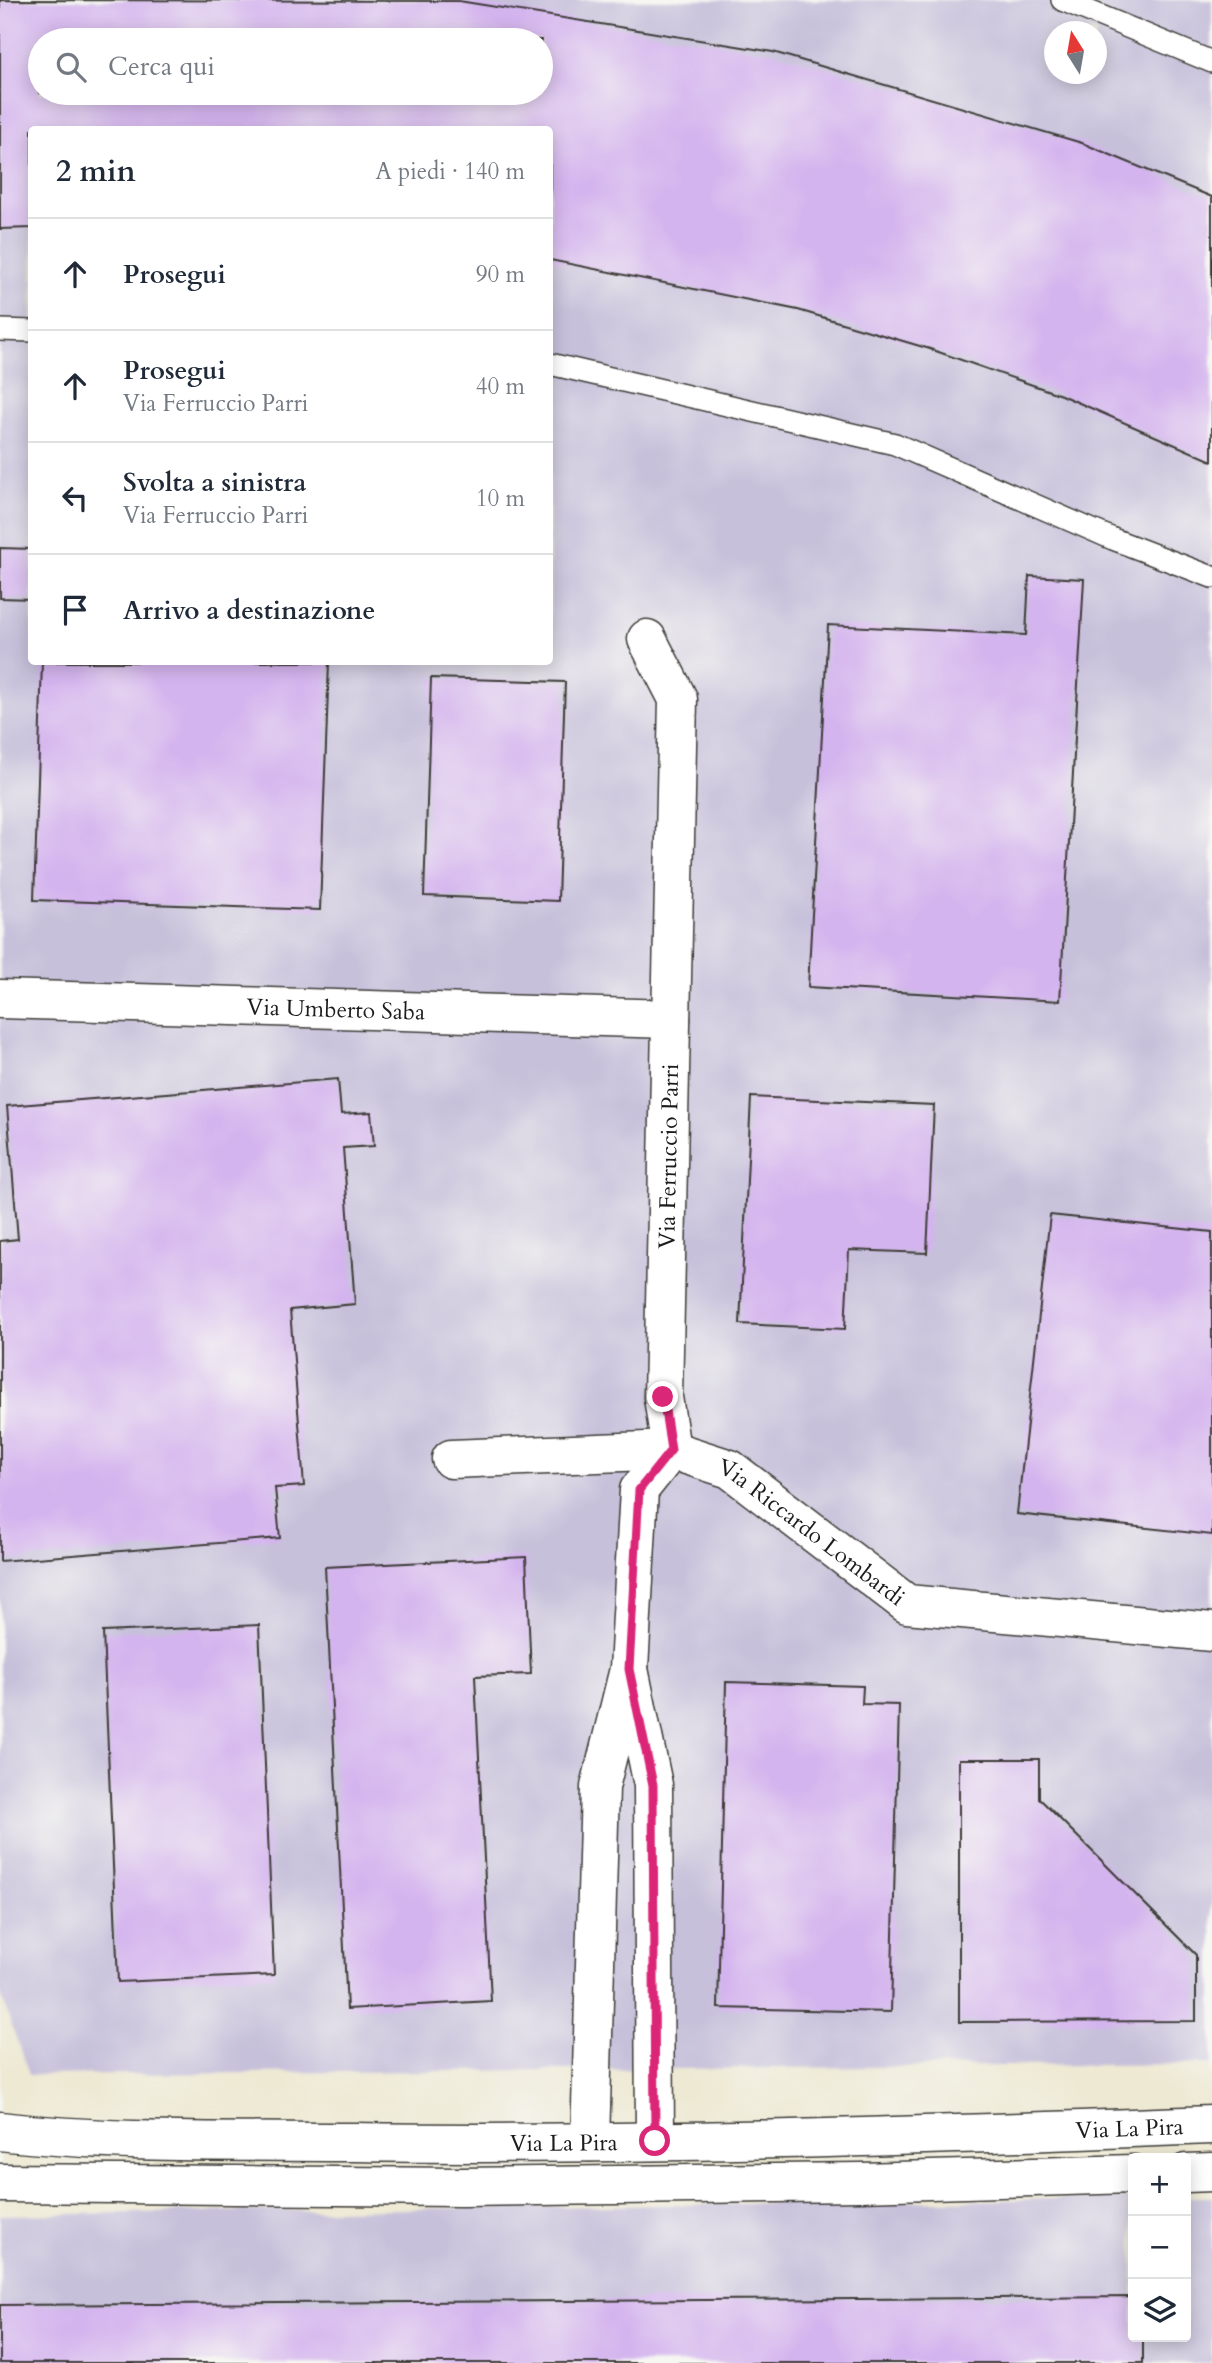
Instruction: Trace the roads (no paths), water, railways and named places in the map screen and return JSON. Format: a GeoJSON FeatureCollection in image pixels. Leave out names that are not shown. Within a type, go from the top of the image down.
{"type":"FeatureCollection","features":[{"type":"Feature","properties":{"kind":"street","name":"Via Ferruccio Parri"},"geometry":{"type":"LineString","coordinates":[[646,639],[678,699],[663,1397],[671,1450]]}},
{"type":"Feature","properties":{"kind":"street","name":"Via Umberto Saba"},"geometry":{"type":"LineString","coordinates":[[0,999],[671,1019]]}},
{"type":"Feature","properties":{"kind":"street","name":"Via Riccardo Lombardi"},"geometry":{"type":"LineString","coordinates":[[451,1460],[671,1450],[730,1469],[907,1604],[1212,1632]]}},
{"type":"Feature","properties":{"kind":"street"},"geometry":{"type":"LineString","coordinates":[[590,2142],[600,1787],[629,1669],[639,1490],[671,1450]]}},
{"type":"Feature","properties":{"kind":"street"},"geometry":{"type":"LineString","coordinates":[[629,1669],[653,1785],[655,2141]]}},
{"type":"Feature","properties":{"kind":"street"},"geometry":{"type":"LineString","coordinates":[[597,1913],[654,1911]]}},
{"type":"Feature","properties":{"kind":"street","name":"Via La Pira"},"geometry":{"type":"LineString","coordinates":[[0,2131],[69,2139],[461,2144],[860,2138],[1212,2125]]}},
{"type":"Feature","properties":{"kind":"street","name":"Via La Pira"},"geometry":{"type":"LineString","coordinates":[[1191,2173],[1212,2172]]}},
{"type":"Feature","properties":{"kind":"street","name":"Via La Pira"},"geometry":{"type":"LineString","coordinates":[[0,2183],[462,2187],[861,2182],[1128,2174]]}},
{"type":"Feature","properties":{"kind":"lane"},"geometry":{"type":"LineString","coordinates":[[1062,0],[1212,62]]}},
{"type":"Feature","properties":{"kind":"lane"},"geometry":{"type":"LineString","coordinates":[[0,330],[28,331]]}},
{"type":"Feature","properties":{"kind":"lane"},"geometry":{"type":"LineString","coordinates":[[553,365],[895,444],[1113,538],[1212,577]]}}]}
